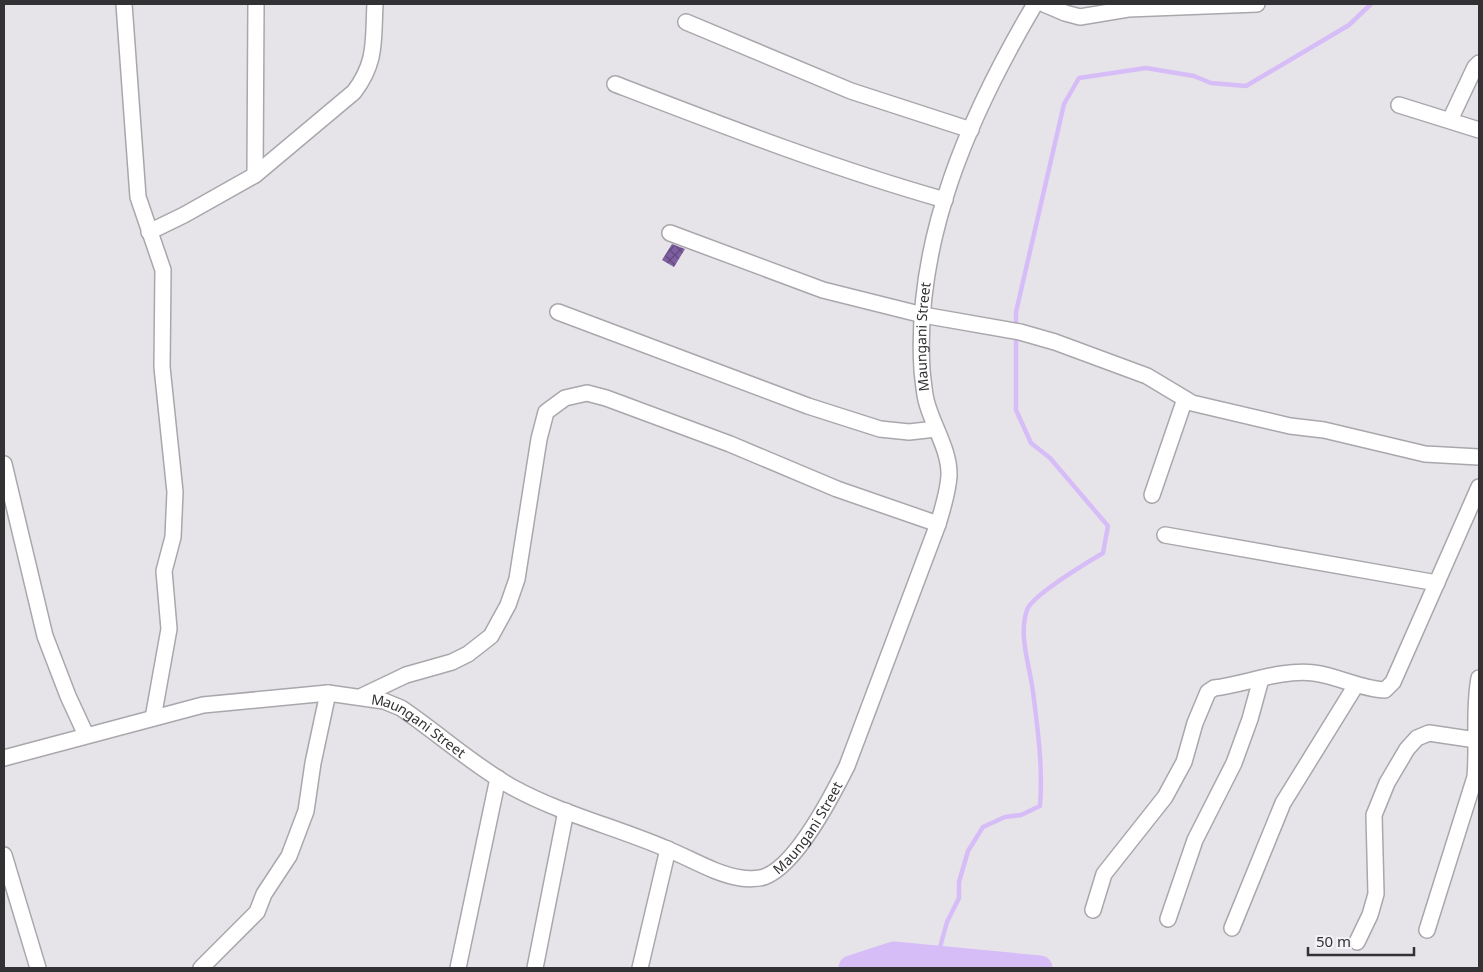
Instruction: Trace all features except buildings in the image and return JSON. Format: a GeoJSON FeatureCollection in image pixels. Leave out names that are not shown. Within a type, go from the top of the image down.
{"type":"FeatureCollection","features":[{"type":"Feature","properties":{"kind":"street"},"geometry":{"type":"LineString","coordinates":[[124,4],[138,197],[163,270],[162,367],[175,492],[173,537],[164,571],[169,629],[153,718]]}},
{"type":"Feature","properties":{"kind":"street"},"geometry":{"type":"LineString","coordinates":[[255,175],[256,4]]}},
{"type":"Feature","properties":{"kind":"street"},"geometry":{"type":"LineString","coordinates":[[149,232],[184,215],[255,175],[354,92],[366,76],[371,64],[375,4]]}},
{"type":"Feature","properties":{"kind":"street","name":"Maungani Street"},"geometry":{"type":"LineString","coordinates":[[4,758],[86,735],[109,732],[203,705],[328,693],[362,696],[384,701],[401,708],[498,778],[536,799],[668,849],[720,872],[743,879],[764,877],[785,862],[809,833],[830,801],[847,766],[938,524],[946,498],[949,474],[926,400],[922,370],[926,276],[932,243],[945,200],[971,130],[999,65],[1035,4]]}},
{"type":"Feature","properties":{"kind":"street"},"geometry":{"type":"LineString","coordinates":[[1044,4],[1065,13],[1080,16],[1136,9],[1257,4]]}},
{"type":"Feature","properties":{"kind":"street"},"geometry":{"type":"LineString","coordinates":[[686,22],[851,91],[971,130]]}},
{"type":"Feature","properties":{"kind":"street"},"geometry":{"type":"LineString","coordinates":[[1450,120],[1475,67],[1479,63]]}},
{"type":"Feature","properties":{"kind":"street"},"geometry":{"type":"LineString","coordinates":[[616,84],[737,132],[874,180],[945,200]]}},
{"type":"Feature","properties":{"kind":"street"},"geometry":{"type":"LineString","coordinates":[[1399,105],[1479,130]]}},
{"type":"Feature","properties":{"kind":"street"},"geometry":{"type":"LineString","coordinates":[[670,233],[823,290],[923,315],[1020,332],[1055,342],[1147,376],[1185,399],[1266,421],[1324,430],[1425,454],[1479,457]]}},
{"type":"Feature","properties":{"kind":"street"},"geometry":{"type":"LineString","coordinates":[[558,312],[808,406],[880,429],[909,432],[936,429]]}},
{"type":"Feature","properties":{"kind":"street"},"geometry":{"type":"LineString","coordinates":[[362,696],[413,672],[452,662],[468,654],[491,636],[508,605],[517,579],[539,439],[546,412],[565,398],[586,393],[606,398],[730,444],[837,489],[938,524]]}},
{"type":"Feature","properties":{"kind":"street"},"geometry":{"type":"LineString","coordinates":[[1152,495],[1185,399]]}},
{"type":"Feature","properties":{"kind":"street"},"geometry":{"type":"LineString","coordinates":[[4,464],[45,636],[68,696],[86,735]]}},
{"type":"Feature","properties":{"kind":"street"},"geometry":{"type":"LineString","coordinates":[[1093,910],[1104,874],[1165,797],[1184,762],[1194,723],[1208,692],[1214,688],[1292,673],[1314,673],[1356,685],[1385,690],[1393,682],[1479,487]]}},
{"type":"Feature","properties":{"kind":"street"},"geometry":{"type":"LineString","coordinates":[[1165,535],[1437,583]]}},
{"type":"Feature","properties":{"kind":"street"},"geometry":{"type":"LineString","coordinates":[[1427,930],[1475,776],[1475,713],[1479,678]]}},
{"type":"Feature","properties":{"kind":"street"},"geometry":{"type":"LineString","coordinates":[[1168,920],[1194,840],[1234,763],[1250,719],[1261,679]]}},
{"type":"Feature","properties":{"kind":"street"},"geometry":{"type":"LineString","coordinates":[[1232,928],[1284,803],[1356,685]]}},
{"type":"Feature","properties":{"kind":"street"},"geometry":{"type":"LineString","coordinates":[[201,968],[257,912],[264,894],[289,856],[306,811],[313,763],[328,693]]}},
{"type":"Feature","properties":{"kind":"street"},"geometry":{"type":"LineString","coordinates":[[1356,942],[1370,915],[1376,894],[1374,815],[1387,783],[1407,749],[1417,738],[1429,733],[1476,740]]}},
{"type":"Feature","properties":{"kind":"street"},"geometry":{"type":"LineString","coordinates":[[458,968],[498,778]]}},
{"type":"Feature","properties":{"kind":"street"},"geometry":{"type":"LineString","coordinates":[[535,968],[566,811]]}},
{"type":"Feature","properties":{"kind":"street"},"geometry":{"type":"LineString","coordinates":[[640,968],[668,849]]}},
{"type":"Feature","properties":{"kind":"street"},"geometry":{"type":"LineString","coordinates":[[4,855],[38,968]]}},
{"type":"Feature","properties":{"kind":"waterway"},"geometry":{"type":"LineString","coordinates":[[937,958],[947,922],[959,898],[959,882],[968,851],[983,827],[1005,817],[1021,815],[1040,806],[1041,778],[1038,735],[1024,641],[1027,610],[1049,588],[1103,553],[1108,526],[1050,458],[1031,443],[1016,410],[1016,312],[1064,104],[1079,78],[1146,68],[1194,76],[1211,83],[1246,86],[1349,25],[1371,4]]}},
{"type":"Feature","properties":{"kind":"waterway"},"geometry":{"type":"LineString","coordinates":[[851,968],[894,954],[1040,968]]}}]}
